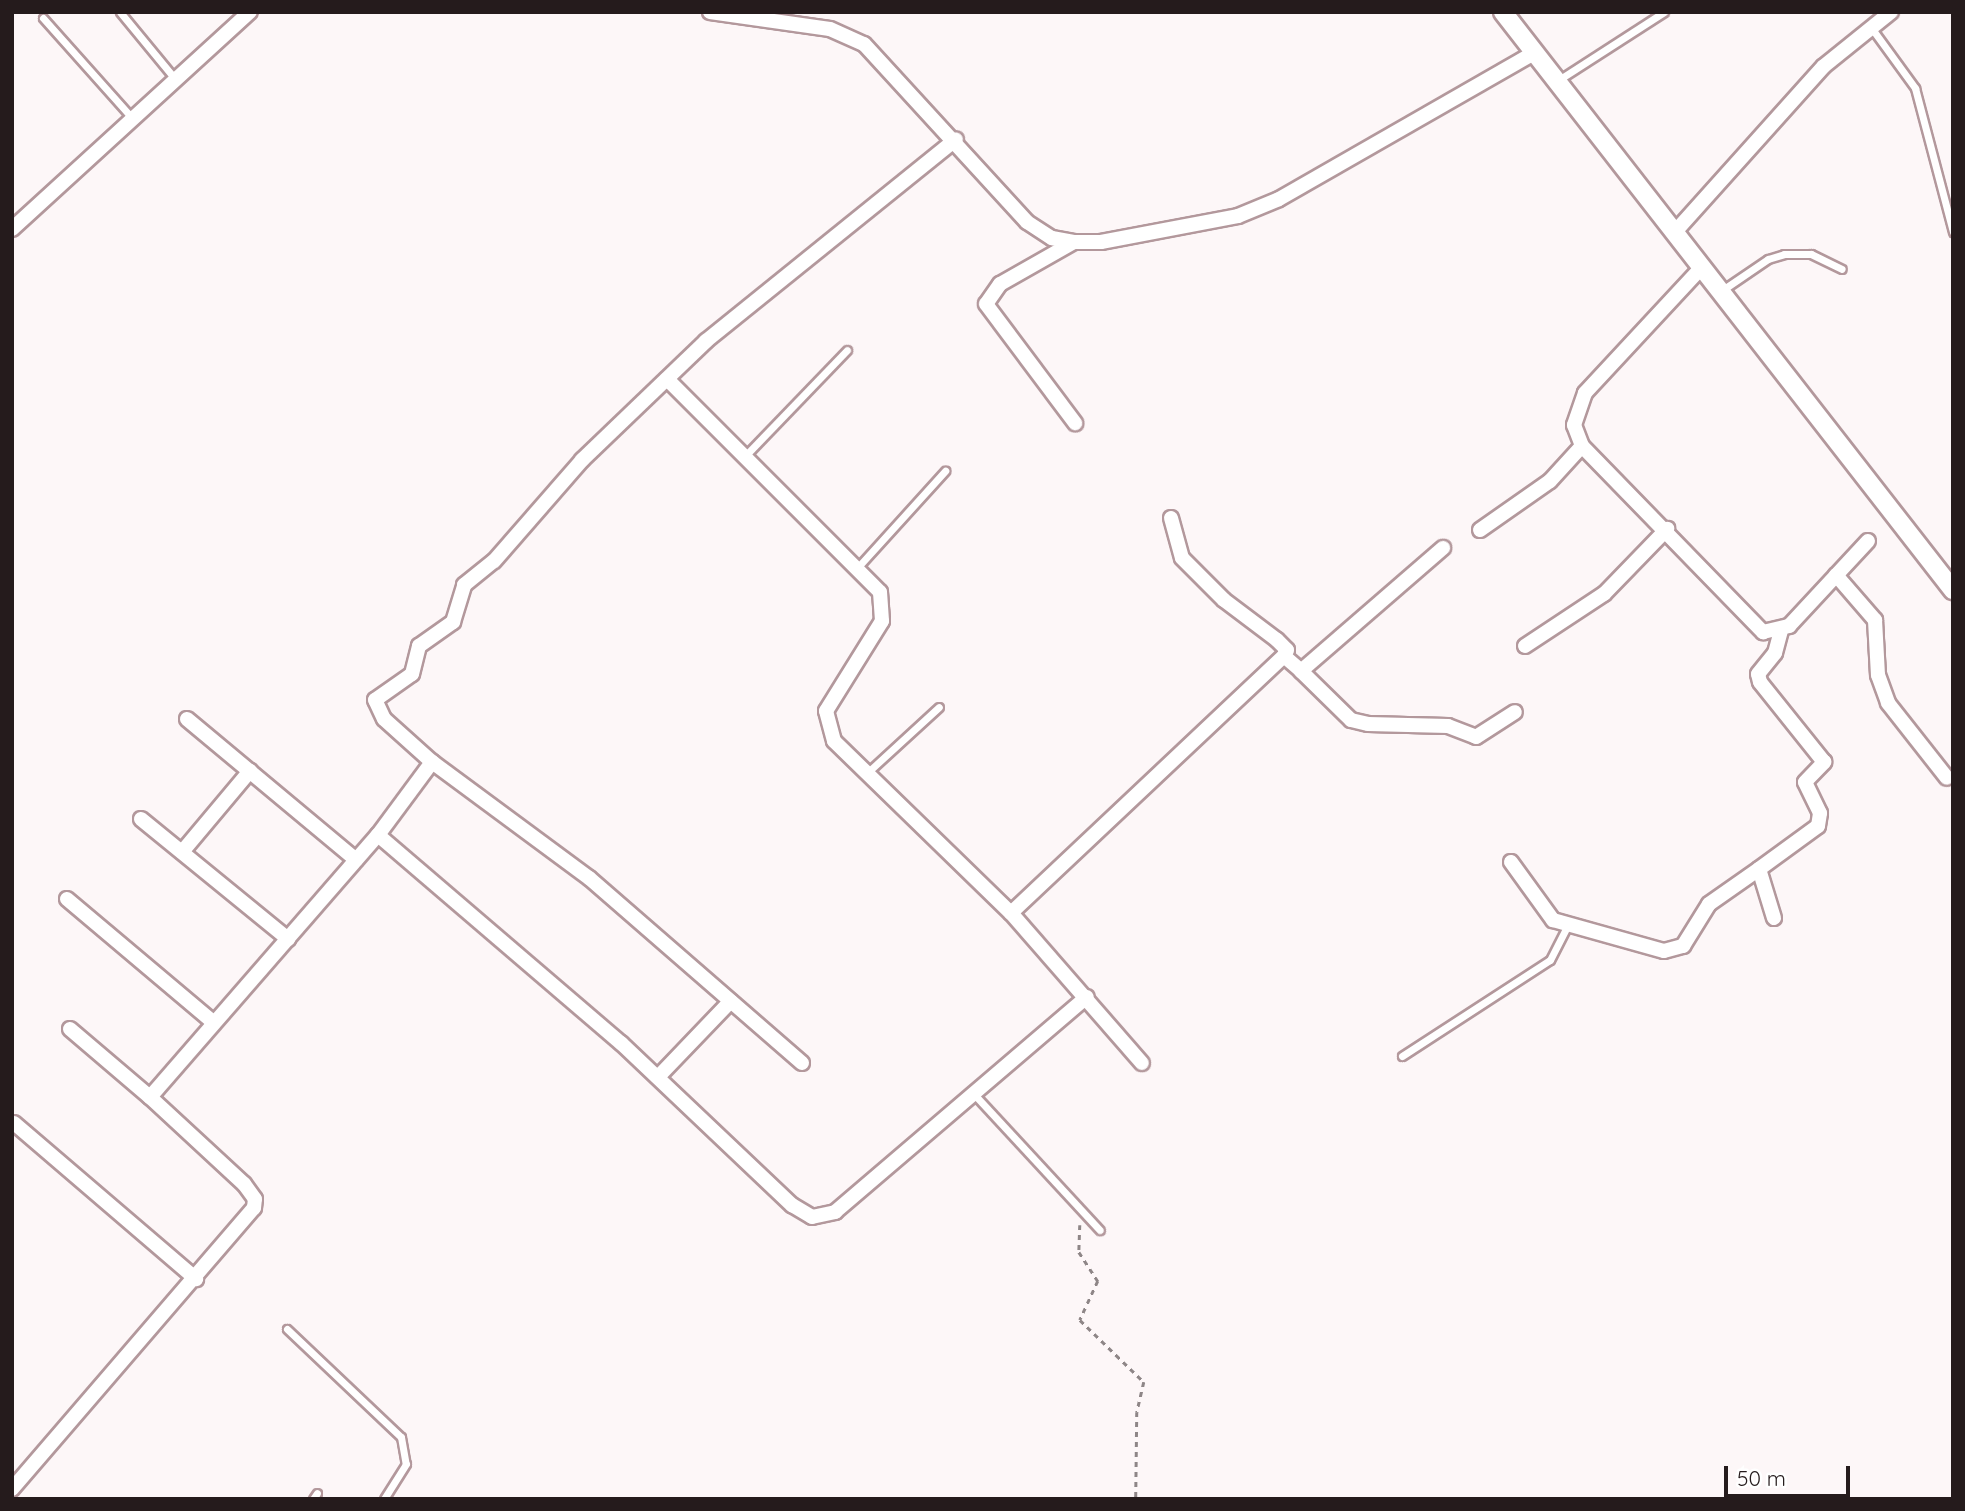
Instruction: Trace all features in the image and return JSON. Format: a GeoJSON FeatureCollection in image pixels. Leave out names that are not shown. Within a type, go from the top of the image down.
{"type":"FeatureCollection","features":[{"type":"Feature","properties":{"kind":"street"},"geometry":{"type":"LineString","coordinates":[[709,12],[846,33],[874,53],[956,139],[1027,222],[1052,238],[1074,242],[1101,242],[1238,216],[1279,199],[1534,53]]}},
{"type":"Feature","properties":{"kind":"street"},"geometry":{"type":"LineString","coordinates":[[1503,12],[1953,590]]}},
{"type":"Feature","properties":{"kind":"street"},"geometry":{"type":"LineString","coordinates":[[1674,233],[1824,66],[1870,25],[1891,12]]}},
{"type":"Feature","properties":{"kind":"street"},"geometry":{"type":"LineString","coordinates":[[12,229],[176,81],[240,16]]}},
{"type":"Feature","properties":{"kind":"street"},"geometry":{"type":"LineString","coordinates":[[802,1063],[589,877],[432,762],[384,719],[375,700],[412,674],[419,646],[453,622],[464,585],[494,561],[582,460],[667,379],[800,260],[956,139]]}},
{"type":"Feature","properties":{"kind":"street"},"geometry":{"type":"LineString","coordinates":[[1074,242],[1000,284],[986,304],[1075,424]]}},
{"type":"Feature","properties":{"kind":"street"},"geometry":{"type":"LineString","coordinates":[[1702,267],[1585,393],[1574,425],[1582,446],[1667,529],[1753,625],[1763,632],[1781,631]]}},
{"type":"Feature","properties":{"kind":"street"},"geometry":{"type":"LineString","coordinates":[[667,379],[858,567],[880,592],[882,621],[825,711],[834,740],[1011,913],[1142,1063]]}},
{"type":"Feature","properties":{"kind":"street"},"geometry":{"type":"LineString","coordinates":[[1480,530],[1549,481],[1582,446]]}},
{"type":"Feature","properties":{"kind":"street"},"geometry":{"type":"LineString","coordinates":[[1011,913],[1284,656],[1287,650],[1278,640],[1224,600],[1182,558],[1171,518]]}},
{"type":"Feature","properties":{"kind":"street"},"geometry":{"type":"LineString","coordinates":[[1525,646],[1604,594],[1667,529]]}},
{"type":"Feature","properties":{"kind":"street"},"geometry":{"type":"LineString","coordinates":[[1511,862],[1541,909],[1567,926],[1674,950],[1690,939],[1709,904],[1759,869],[1820,820],[1805,782],[1821,767],[1822,756],[1760,682],[1758,674],[1775,653],[1781,631],[1868,541]]}},
{"type":"Feature","properties":{"kind":"street"},"geometry":{"type":"LineString","coordinates":[[1301,671],[1443,548]]}},
{"type":"Feature","properties":{"kind":"street"},"geometry":{"type":"LineString","coordinates":[[1836,575],[1875,620],[1878,675],[1888,703],[1947,778]]}},
{"type":"Feature","properties":{"kind":"street"},"geometry":{"type":"LineString","coordinates":[[1284,656],[1351,720],[1368,724],[1448,726],[1476,737],[1515,712]]}},
{"type":"Feature","properties":{"kind":"street"},"geometry":{"type":"LineString","coordinates":[[187,719],[356,860]]}},
{"type":"Feature","properties":{"kind":"street"},"geometry":{"type":"LineString","coordinates":[[150,1097],[213,1021],[356,860],[432,762]]}},
{"type":"Feature","properties":{"kind":"street"},"geometry":{"type":"LineString","coordinates":[[182,852],[250,771]]}},
{"type":"Feature","properties":{"kind":"street"},"geometry":{"type":"LineString","coordinates":[[141,819],[288,939]]}},
{"type":"Feature","properties":{"kind":"street"},"geometry":{"type":"LineString","coordinates":[[377,835],[658,1077],[792,1205],[812,1217],[835,1212],[972,1091],[1087,997]]}},
{"type":"Feature","properties":{"kind":"street"},"geometry":{"type":"LineString","coordinates":[[1759,869],[1774,918]]}},
{"type":"Feature","properties":{"kind":"street"},"geometry":{"type":"LineString","coordinates":[[67,900],[213,1021]]}},
{"type":"Feature","properties":{"kind":"street"},"geometry":{"type":"LineString","coordinates":[[658,1077],[731,1000]]}},
{"type":"Feature","properties":{"kind":"street"},"geometry":{"type":"LineString","coordinates":[[12,1489],[249,1219],[255,1199],[150,1097],[70,1029]]}},
{"type":"Feature","properties":{"kind":"street"},"geometry":{"type":"LineString","coordinates":[[14,1122],[196,1279]]}},
{"type":"Feature","properties":{"kind":"lane"},"geometry":{"type":"LineString","coordinates":[[120,12],[176,81]]}},
{"type":"Feature","properties":{"kind":"lane"},"geometry":{"type":"LineString","coordinates":[[1556,82],[1664,12]]}},
{"type":"Feature","properties":{"kind":"lane"},"geometry":{"type":"LineString","coordinates":[[43,19],[134,120]]}},
{"type":"Feature","properties":{"kind":"lane"},"geometry":{"type":"LineString","coordinates":[[1870,25],[1916,88],[1953,232]]}},
{"type":"Feature","properties":{"kind":"lane"},"geometry":{"type":"LineString","coordinates":[[1721,292],[1768,259],[1784,254],[1811,254],[1842,269]]}},
{"type":"Feature","properties":{"kind":"lane"},"geometry":{"type":"LineString","coordinates":[[745,456],[847,350]]}},
{"type":"Feature","properties":{"kind":"lane"},"geometry":{"type":"LineString","coordinates":[[858,567],[945,471]]}},
{"type":"Feature","properties":{"kind":"lane"},"geometry":{"type":"LineString","coordinates":[[868,772],[939,707]]}},
{"type":"Feature","properties":{"kind":"lane"},"geometry":{"type":"LineString","coordinates":[[1402,1056],[1550,960],[1567,926]]}},
{"type":"Feature","properties":{"kind":"lane"},"geometry":{"type":"LineString","coordinates":[[972,1091],[1100,1230]]}},
{"type":"Feature","properties":{"kind":"lane"},"geometry":{"type":"LineString","coordinates":[[287,1329],[401,1437],[406,1464],[384,1499]]}},
{"type":"Feature","properties":{"kind":"path"},"geometry":{"type":"LineString","coordinates":[[1083,1211],[1079,1252],[1098,1281],[1080,1320],[1144,1382],[1137,1412],[1136,1499]]}}]}
